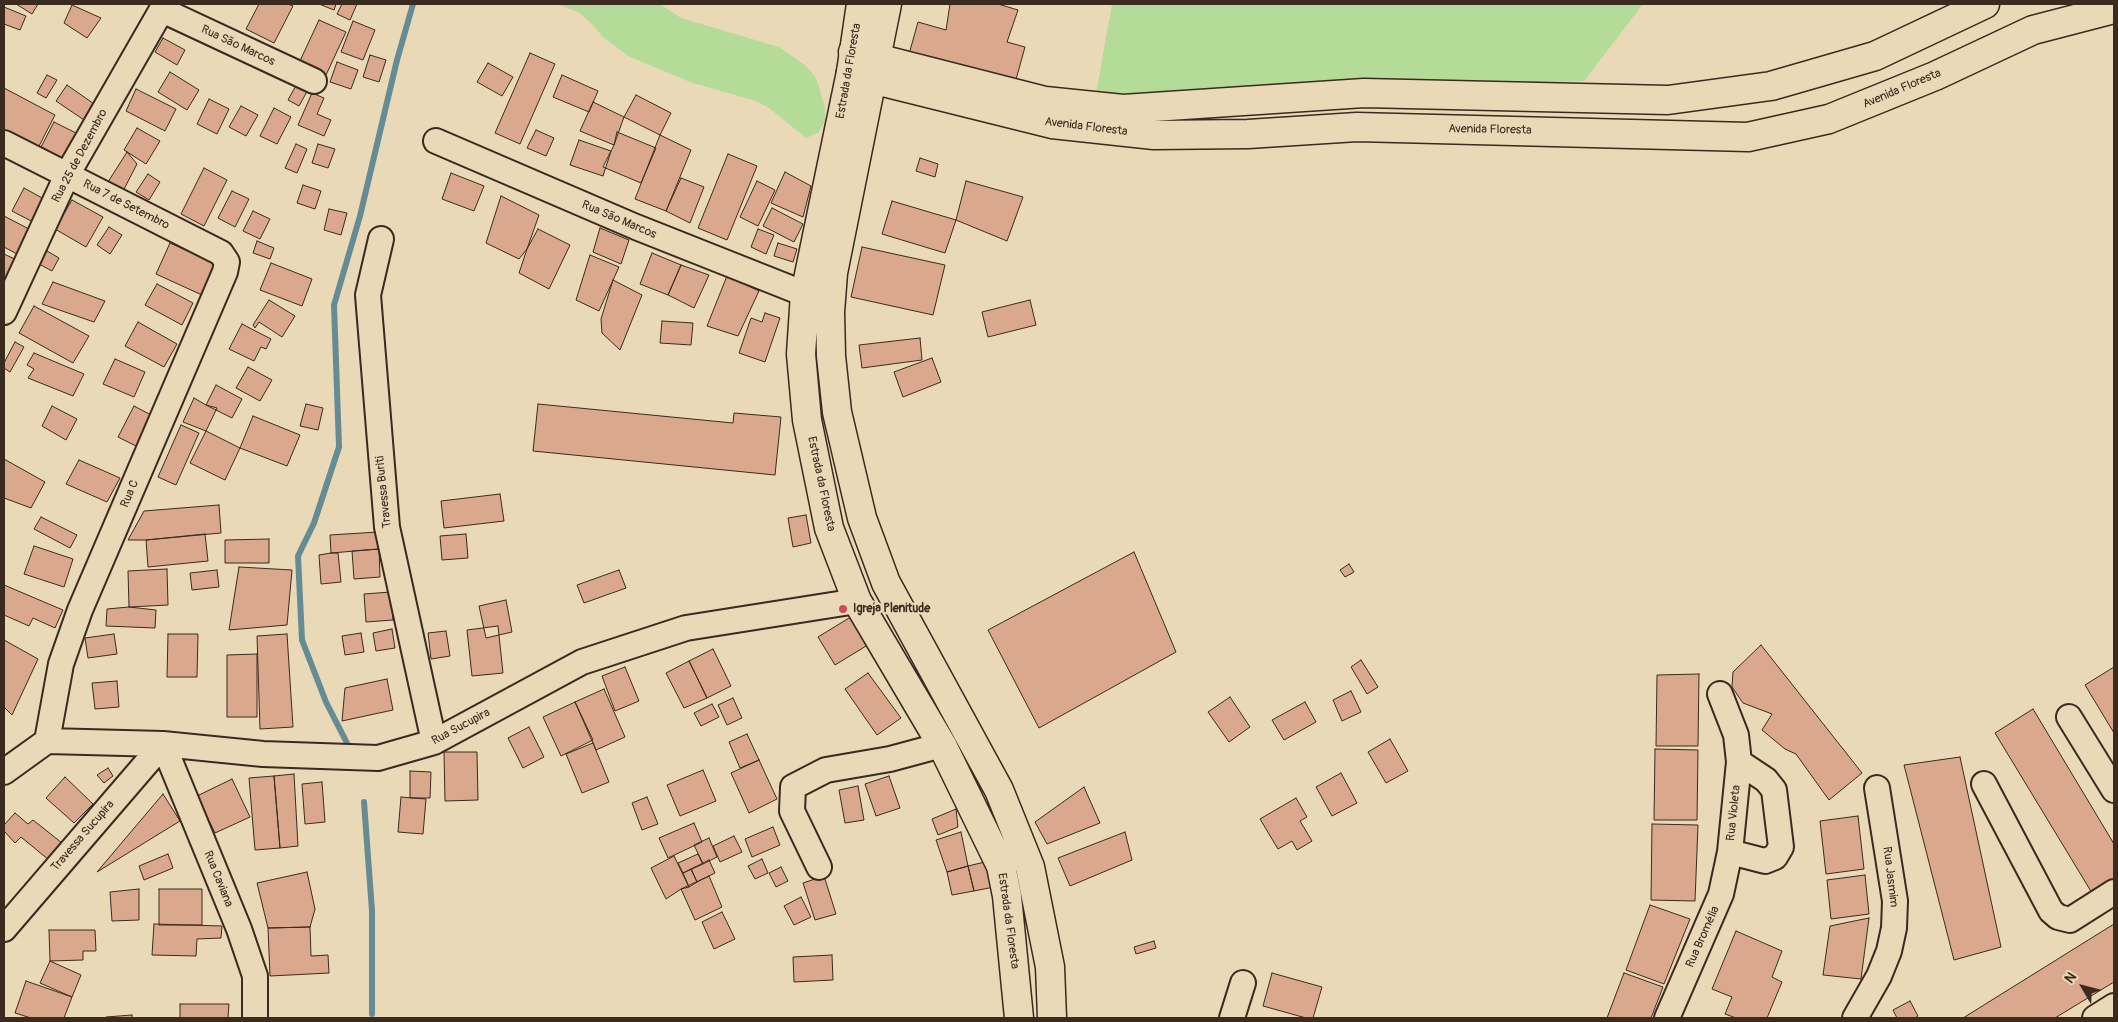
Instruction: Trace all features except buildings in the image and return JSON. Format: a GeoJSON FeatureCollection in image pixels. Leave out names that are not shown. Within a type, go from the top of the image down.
{"type":"FeatureCollection","features":[{"type":"Feature","properties":{"kind":"street","name":"Estrada da Floresta"},"geometry":{"type":"LineString","coordinates":[[861,4],[862,65],[833,273],[830,312],[831,356],[837,412],[862,518],[886,583],[999,790],[1030,866],[1050,967],[1052,1018]]}},
{"type":"Feature","properties":{"kind":"street","name":"Estrada da Floresta"},"geometry":{"type":"LineString","coordinates":[[887,4],[862,65],[805,294],[801,354],[807,420],[829,528],[858,601],[942,744],[1001,866],[1008,906],[1019,1018]]}},
{"type":"Feature","properties":{"kind":"street","name":"Avenida Floresta"},"geometry":{"type":"LineString","coordinates":[[862,65],[1045,102],[1123,109],[1364,93],[1668,100],[1771,86],[1875,56],[1985,4]]}},
{"type":"Feature","properties":{"kind":"street","name":"Rua São Marcos"},"geometry":{"type":"LineString","coordinates":[[163,7],[314,81]]}},
{"type":"Feature","properties":{"kind":"street","name":"Rua 25 de Dezembro"},"geometry":{"type":"LineString","coordinates":[[4,312],[67,175],[163,7]]}},
{"type":"Feature","properties":{"kind":"street","name":"Avenida Floresta"},"geometry":{"type":"LineString","coordinates":[[862,65],[1052,124],[1154,135],[1248,134],[1357,127],[1748,137],[1829,119],[1935,76],[2033,30],[2114,9]]}},
{"type":"Feature","properties":{"kind":"street","name":"Rua São Marcos"},"geometry":{"type":"LineString","coordinates":[[436,141],[636,227],[805,294]]}},
{"type":"Feature","properties":{"kind":"street","name":"Rua 7 de Setembro"},"geometry":{"type":"LineString","coordinates":[[4,143],[221,253]]}},
{"type":"Feature","properties":{"kind":"street","name":"Travessa Buriti"},"geometry":{"type":"LineString","coordinates":[[381,239],[368,295],[387,527],[434,742]]}},
{"type":"Feature","properties":{"kind":"street","name":"Rua C"},"geometry":{"type":"LineString","coordinates":[[47,741],[61,664],[80,610],[226,272],[227,262],[221,253]]}},
{"type":"Feature","properties":{"kind":"street","name":"Rua Sucupira"},"geometry":{"type":"LineString","coordinates":[[47,741],[163,744],[263,754],[378,758],[434,742],[582,662],[686,628],[858,601]]}},
{"type":"Feature","properties":{"kind":"street","name":"Rua Violeta"},"geometry":{"type":"LineString","coordinates":[[1720,694],[1736,735],[1739,762],[1730,852],[1765,862],[1775,857],[1781,848],[1774,790],[1766,780],[1739,762]]}},
{"type":"Feature","properties":{"kind":"street"},"geometry":{"type":"LineString","coordinates":[[2069,717],[2114,790]]}},
{"type":"Feature","properties":{"kind":"street"},"geometry":{"type":"LineString","coordinates":[[4,772],[47,741]]}},
{"type":"Feature","properties":{"kind":"street","name":"Travessa Sucupira"},"geometry":{"type":"LineString","coordinates":[[4,929],[163,744]]}},
{"type":"Feature","properties":{"kind":"street","name":"Rua Caviana"},"geometry":{"type":"LineString","coordinates":[[163,744],[239,929],[255,976],[255,1018]]}},
{"type":"Feature","properties":{"kind":"street"},"geometry":{"type":"LineString","coordinates":[[819,866],[792,810],[793,787],[826,770],[890,760],[942,744]]}},
{"type":"Feature","properties":{"kind":"street"},"geometry":{"type":"LineString","coordinates":[[1984,784],[2051,910],[2058,917],[2070,920],[2114,892]]}},
{"type":"Feature","properties":{"kind":"street","name":"Rua Jasmim"},"geometry":{"type":"LineString","coordinates":[[1855,1018],[1879,976],[1889,951],[1894,928],[1895,901],[1877,788]]}},
{"type":"Feature","properties":{"kind":"street","name":"Rua Bromélia"},"geometry":{"type":"LineString","coordinates":[[1667,1018],[1721,894],[1730,852]]}},
{"type":"Feature","properties":{"kind":"street"},"geometry":{"type":"LineString","coordinates":[[1232,1018],[1243,983]]}},
{"type":"Feature","properties":{"kind":"street"},"geometry":{"type":"LineString","coordinates":[[2095,1018],[2114,1006]]}},
{"type":"Feature","properties":{"kind":"green space"},"geometry":{"type":"Polygon","coordinates":[[[556,4],[660,4],[681,18],[779,47],[806,66],[816,78],[825,107],[825,122],[818,133],[806,138],[769,108],[756,101],[690,82],[630,57],[603,37],[578,12],[556,4]]]}},
{"type":"Feature","properties":{"kind":"green space"},"geometry":{"type":"Polygon","coordinates":[[[1112,4],[1643,4],[1584,81],[1096,94],[1112,4]]]}},
{"type":"Feature","properties":{"kind":"waterway"},"geometry":{"type":"LineString","coordinates":[[350,749],[326,702],[302,640],[298,556],[314,523],[339,447],[334,305],[360,216],[397,60],[413,4]]}},
{"type":"Feature","properties":{"kind":"waterway"},"geometry":{"type":"LineString","coordinates":[[364,802],[372,911],[372,1014]]}},
{"type":"Feature","properties":{"kind":"place","name":"Igreja Plenitude"},"geometry":{"type":"Point","coordinates":[843,609]}}]}
